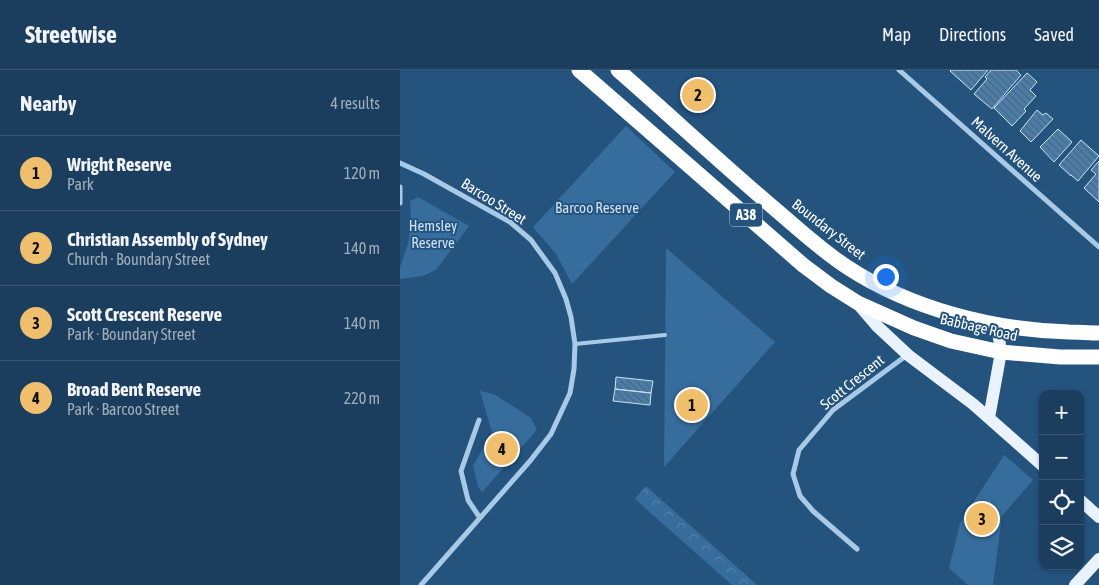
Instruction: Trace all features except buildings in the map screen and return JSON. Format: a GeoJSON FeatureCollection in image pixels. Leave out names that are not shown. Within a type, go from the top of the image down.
{"type":"FeatureCollection","features":[{"type":"Feature","properties":{"kind":"highway","name":"A38"},"geometry":{"type":"LineString","coordinates":[[579,70],[803,265],[858,303]]}},
{"type":"Feature","properties":{"kind":"highway","name":"Boundary Street"},"geometry":{"type":"LineString","coordinates":[[618,70],[744,183],[846,267],[879,286],[911,300],[946,312],[997,325]]}},
{"type":"Feature","properties":{"kind":"highway","name":"Babbage Road"},"geometry":{"type":"LineString","coordinates":[[858,303],[914,328],[950,341],[1001,352],[1060,358],[1099,357]]}},
{"type":"Feature","properties":{"kind":"highway","name":"Babbage Road"},"geometry":{"type":"LineString","coordinates":[[997,325],[1033,331],[1099,333]]}},
{"type":"Feature","properties":{"kind":"main road"},"geometry":{"type":"LineString","coordinates":[[858,303],[877,326],[908,355],[973,404],[1039,462]]}},
{"type":"Feature","properties":{"kind":"main road"},"geometry":{"type":"LineString","coordinates":[[989,418],[1001,352],[997,325]]}},
{"type":"Feature","properties":{"kind":"main road"},"geometry":{"type":"LineString","coordinates":[[1084,504],[1099,517]]}},
{"type":"Feature","properties":{"kind":"main road"},"geometry":{"type":"LineString","coordinates":[[1075,585],[1099,558]]}},
{"type":"Feature","properties":{"kind":"street","name":"Malvern Avenue"},"geometry":{"type":"LineString","coordinates":[[899,70],[1099,247]]}},
{"type":"Feature","properties":{"kind":"street","name":"Barcoo Street"},"geometry":{"type":"LineString","coordinates":[[400,163],[424,174],[510,222],[531,240],[555,273],[566,299],[575,344],[574,369],[570,393],[551,434],[530,461],[421,585]]}},
{"type":"Feature","properties":{"kind":"street"},"geometry":{"type":"LineString","coordinates":[[400,187],[400,203]]}},
{"type":"Feature","properties":{"kind":"street","name":"Scott Crescent"},"geometry":{"type":"LineString","coordinates":[[857,549],[813,511],[800,496],[792,474],[799,450],[833,410],[908,355]]}},
{"type":"Feature","properties":{"kind":"street"},"geometry":{"type":"LineString","coordinates":[[479,420],[461,471],[468,500],[480,518]]}},
{"type":"Feature","properties":{"kind":"lane"},"geometry":{"type":"LineString","coordinates":[[575,344],[665,335]]}},
{"type":"Feature","properties":{"kind":"green space","name":"Barcoo Reserve"},"geometry":{"type":"Polygon","coordinates":[[[626,126],[675,172],[572,284],[556,254],[533,227],[626,126]]]}},
{"type":"Feature","properties":{"kind":"green space","name":"Hemsley Reserve"},"geometry":{"type":"Polygon","coordinates":[[[418,197],[469,226],[436,270],[423,276],[400,279],[400,267],[408,244],[411,224],[410,201],[418,197]]]}},
{"type":"Feature","properties":{"kind":"green space"},"geometry":{"type":"Polygon","coordinates":[[[666,248],[775,342],[664,467],[666,248]]]}},
{"type":"Feature","properties":{"kind":"green space"},"geometry":{"type":"Polygon","coordinates":[[[480,391],[494,394],[531,418],[537,430],[482,492],[478,486],[473,466],[492,432],[480,391]]]}},
{"type":"Feature","properties":{"kind":"green space"},"geometry":{"type":"Polygon","coordinates":[[[1004,455],[1033,480],[1002,516],[994,585],[968,585],[949,568],[960,523],[1004,455]]]}},
{"type":"Feature","properties":{"kind":"green space"},"geometry":{"type":"Polygon","coordinates":[[[646,486],[757,585],[732,585],[635,499],[646,486]]]}},
{"type":"Feature","properties":{"kind":"place","name":"Christian Assembly of Sydney"},"geometry":{"type":"Point","coordinates":[698,95]}},
{"type":"Feature","properties":{"kind":"place","name":"Wright Reserve"},"geometry":{"type":"Point","coordinates":[692,405]}},
{"type":"Feature","properties":{"kind":"place","name":"Broad Bent Reserve"},"geometry":{"type":"Point","coordinates":[502,449]}},
{"type":"Feature","properties":{"kind":"place","name":"Scott Crescent Reserve"},"geometry":{"type":"Point","coordinates":[982,519]}}]}
